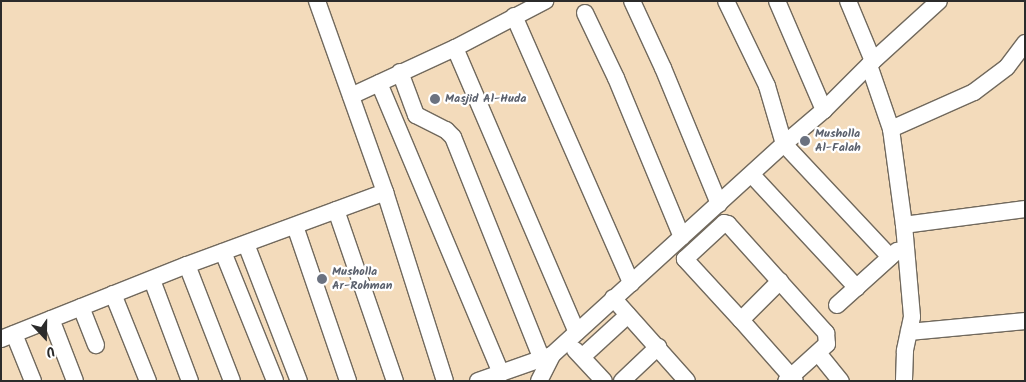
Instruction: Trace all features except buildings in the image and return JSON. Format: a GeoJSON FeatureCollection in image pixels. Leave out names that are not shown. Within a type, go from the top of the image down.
{"type":"FeatureCollection","features":[{"type":"Feature","properties":{"kind":"street"},"geometry":{"type":"LineString","coordinates":[[317,1],[385,192],[445,381]]}},
{"type":"Feature","properties":{"kind":"street"},"geometry":{"type":"LineString","coordinates":[[351,96],[455,48],[545,1]]}},
{"type":"Feature","properties":{"kind":"street"},"geometry":{"type":"LineString","coordinates":[[632,1],[719,204]]}},
{"type":"Feature","properties":{"kind":"street"},"geometry":{"type":"LineString","coordinates":[[726,1],[767,86],[784,144],[890,257]]}},
{"type":"Feature","properties":{"kind":"street"},"geometry":{"type":"LineString","coordinates":[[777,1],[824,110]]}},
{"type":"Feature","properties":{"kind":"street"},"geometry":{"type":"LineString","coordinates":[[848,1],[871,63],[891,129],[904,225],[904,245],[912,317],[903,372],[904,381]]}},
{"type":"Feature","properties":{"kind":"street"},"geometry":{"type":"LineString","coordinates":[[478,381],[501,373],[545,370],[572,336],[631,283],[692,236],[719,204],[824,110],[871,63],[937,2]]}},
{"type":"Feature","properties":{"kind":"street"},"geometry":{"type":"LineString","coordinates":[[585,13],[692,236],[686,262],[741,320],[791,379],[827,344],[826,333],[728,224],[724,223],[692,236]]}},
{"type":"Feature","properties":{"kind":"street"},"geometry":{"type":"LineString","coordinates":[[514,16],[631,283]]}},
{"type":"Feature","properties":{"kind":"street"},"geometry":{"type":"LineString","coordinates":[[891,129],[974,92],[1007,67],[1025,42]]}},
{"type":"Feature","properties":{"kind":"street"},"geometry":{"type":"LineString","coordinates":[[455,48],[572,336],[582,357],[604,381]]}},
{"type":"Feature","properties":{"kind":"street"},"geometry":{"type":"LineString","coordinates":[[400,72],[416,115],[446,130],[453,137],[545,370]]}},
{"type":"Feature","properties":{"kind":"street"},"geometry":{"type":"LineString","coordinates":[[379,83],[501,373]]}},
{"type":"Feature","properties":{"kind":"street"},"geometry":{"type":"LineString","coordinates":[[752,175],[856,288]]}},
{"type":"Feature","properties":{"kind":"street"},"geometry":{"type":"LineString","coordinates":[[33,381],[8,336],[187,265],[385,192]]}},
{"type":"Feature","properties":{"kind":"street"},"geometry":{"type":"LineString","coordinates":[[904,225],[1025,209]]}},
{"type":"Feature","properties":{"kind":"street"},"geometry":{"type":"LineString","coordinates":[[336,210],[395,381]]}},
{"type":"Feature","properties":{"kind":"street"},"geometry":{"type":"LineString","coordinates":[[296,226],[348,381]]}},
{"type":"Feature","properties":{"kind":"street"},"geometry":{"type":"LineString","coordinates":[[246,244],[299,381]]}},
{"type":"Feature","properties":{"kind":"street"},"geometry":{"type":"LineString","coordinates":[[838,305],[904,245]]}},
{"type":"Feature","properties":{"kind":"street"},"geometry":{"type":"LineString","coordinates":[[223,252],[275,381]]}},
{"type":"Feature","properties":{"kind":"street"},"geometry":{"type":"LineString","coordinates":[[187,265],[232,381]]}},
{"type":"Feature","properties":{"kind":"street"},"geometry":{"type":"LineString","coordinates":[[152,280],[190,381]]}},
{"type":"Feature","properties":{"kind":"street"},"geometry":{"type":"LineString","coordinates":[[741,320],[780,281]]}},
{"type":"Feature","properties":{"kind":"street"},"geometry":{"type":"LineString","coordinates":[[113,294],[148,381]]}},
{"type":"Feature","properties":{"kind":"street"},"geometry":{"type":"LineString","coordinates":[[614,298],[688,381]]}},
{"type":"Feature","properties":{"kind":"street"},"geometry":{"type":"LineString","coordinates":[[80,307],[96,345]]}},
{"type":"Feature","properties":{"kind":"street"},"geometry":{"type":"LineString","coordinates":[[582,357],[628,315]]}},
{"type":"Feature","properties":{"kind":"street"},"geometry":{"type":"LineString","coordinates":[[51,319],[75,381]]}},
{"type":"Feature","properties":{"kind":"street"},"geometry":{"type":"LineString","coordinates":[[909,332],[1025,321]]}},
{"type":"Feature","properties":{"kind":"street"},"geometry":{"type":"LineString","coordinates":[[622,381],[658,348]]}},
{"type":"Feature","properties":{"kind":"street"},"geometry":{"type":"LineString","coordinates":[[818,353],[841,381]]}},
{"type":"Feature","properties":{"kind":"place","name":"Masjid Al-Huda"},"geometry":{"type":"Point","coordinates":[435,99]}},
{"type":"Feature","properties":{"kind":"place","name":"Musholla Al-Falah"},"geometry":{"type":"Point","coordinates":[805,141]}},
{"type":"Feature","properties":{"kind":"place","name":"Musholla Ar-Rohman"},"geometry":{"type":"Point","coordinates":[322,279]}}]}
